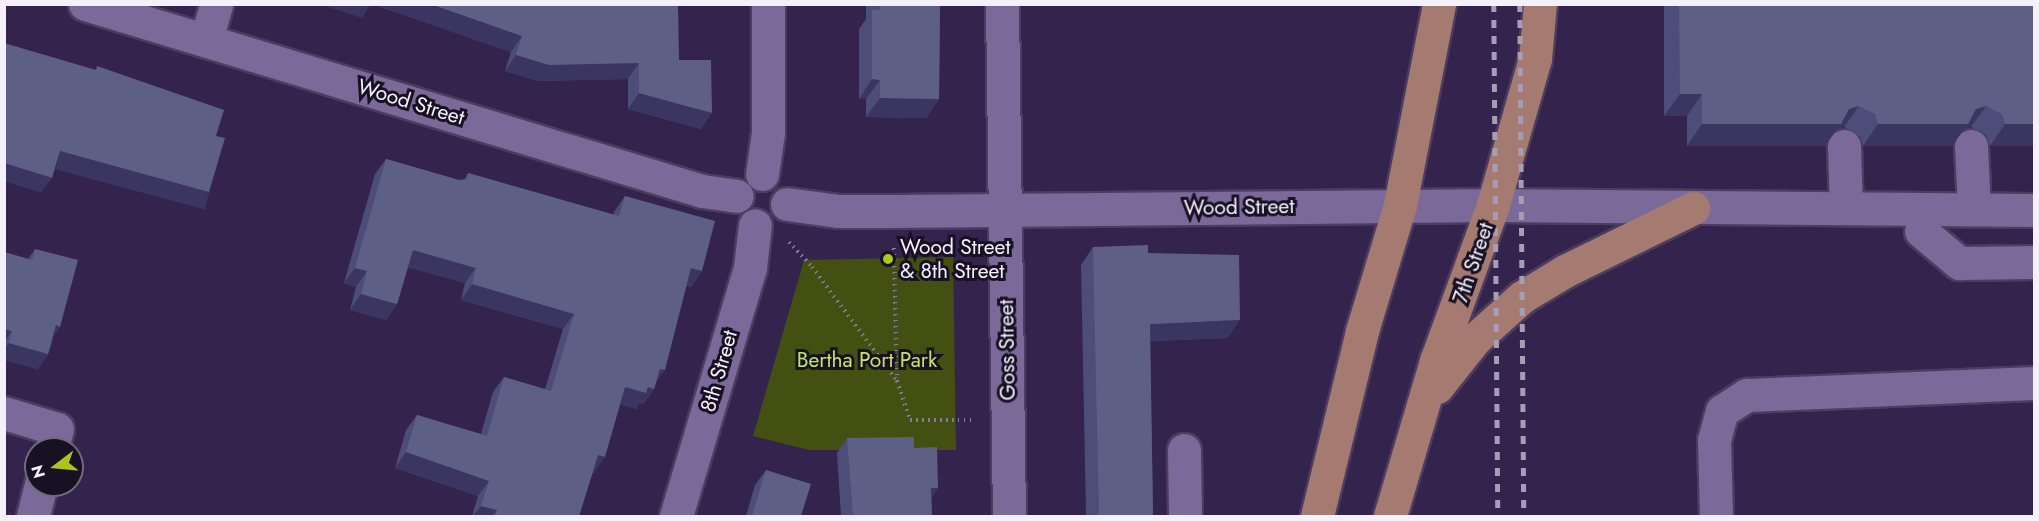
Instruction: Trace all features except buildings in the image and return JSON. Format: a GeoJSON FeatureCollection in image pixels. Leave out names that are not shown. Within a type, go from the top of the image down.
{"type":"FeatureCollection","features":[{"type":"Feature","properties":{"kind":"main road"},"geometry":{"type":"LineString","coordinates":[[1317,516],[1362,331],[1400,205],[1439,4]]}},
{"type":"Feature","properties":{"kind":"main road","name":"7th Street"},"geometry":{"type":"LineString","coordinates":[[1390,516],[1422,405],[1493,205],[1534,59],[1540,4]]}},
{"type":"Feature","properties":{"kind":"main road"},"geometry":{"type":"LineString","coordinates":[[1422,405],[1474,339],[1522,297],[1565,271],[1693,208]]}},
{"type":"Feature","properties":{"kind":"street","name":"Wood Street"},"geometry":{"type":"LineString","coordinates":[[85,4],[702,191],[736,196]]}},
{"type":"Feature","properties":{"kind":"street"},"geometry":{"type":"LineString","coordinates":[[206,40],[216,4]]}},
{"type":"Feature","properties":{"kind":"street"},"geometry":{"type":"LineString","coordinates":[[762,174],[768,133],[768,4]]}},
{"type":"Feature","properties":{"kind":"street","name":"Goss Street"},"geometry":{"type":"LineString","coordinates":[[1002,4],[1009,516]]}},
{"type":"Feature","properties":{"kind":"street"},"geometry":{"type":"LineString","coordinates":[[1844,146],[1846,208]]}},
{"type":"Feature","properties":{"kind":"street"},"geometry":{"type":"LineString","coordinates":[[1971,146],[1974,209]]}},
{"type":"Feature","properties":{"kind":"street"},"geometry":{"type":"LineString","coordinates":[[762,174],[778,180],[771,217],[740,214],[736,196],[745,180],[762,174]]}},
{"type":"Feature","properties":{"kind":"street","name":"Wood Street"},"geometry":{"type":"LineString","coordinates":[[771,217],[838,211],[1005,212],[1400,205],[2034,210]]}},
{"type":"Feature","properties":{"kind":"street"},"geometry":{"type":"LineString","coordinates":[[1887,209],[1921,231],[1959,263],[2034,262]]}},
{"type":"Feature","properties":{"kind":"street","name":"8th Street"},"geometry":{"type":"LineString","coordinates":[[676,516],[750,267],[771,217]]}},
{"type":"Feature","properties":{"kind":"street"},"geometry":{"type":"LineString","coordinates":[[1921,231],[2034,231]]}},
{"type":"Feature","properties":{"kind":"street"},"geometry":{"type":"LineString","coordinates":[[1716,516],[1714,440],[1722,411],[1747,395],[2034,383]]}},
{"type":"Feature","properties":{"kind":"street"},"geometry":{"type":"LineString","coordinates":[[4,413],[50,437]]}},
{"type":"Feature","properties":{"kind":"street"},"geometry":{"type":"LineString","coordinates":[[1184,450],[1185,516]]}},
{"type":"Feature","properties":{"kind":"street"},"geometry":{"type":"LineString","coordinates":[[33,516],[38,497]]}},
{"type":"Feature","properties":{"kind":"path"},"geometry":{"type":"LineString","coordinates":[[894,212],[897,381],[910,420],[1008,420]]}},
{"type":"Feature","properties":{"kind":"path"},"geometry":{"type":"LineString","coordinates":[[771,217],[812,267],[897,381]]}},
{"type":"Feature","properties":{"kind":"green space","name":"Bertha Port Park"},"geometry":{"type":"Polygon","coordinates":[[[953,257],[956,450],[809,450],[753,436],[804,260],[953,257]]]}},
{"type":"Feature","properties":{"kind":"railway"},"geometry":{"type":"LineString","coordinates":[[1494,4],[1498,516]]}},
{"type":"Feature","properties":{"kind":"railway"},"geometry":{"type":"LineString","coordinates":[[1520,4],[1524,516]]}},
{"type":"Feature","properties":{"kind":"place","name":"Wood Street & 8th Street"},"geometry":{"type":"Point","coordinates":[888,259]}}]}
